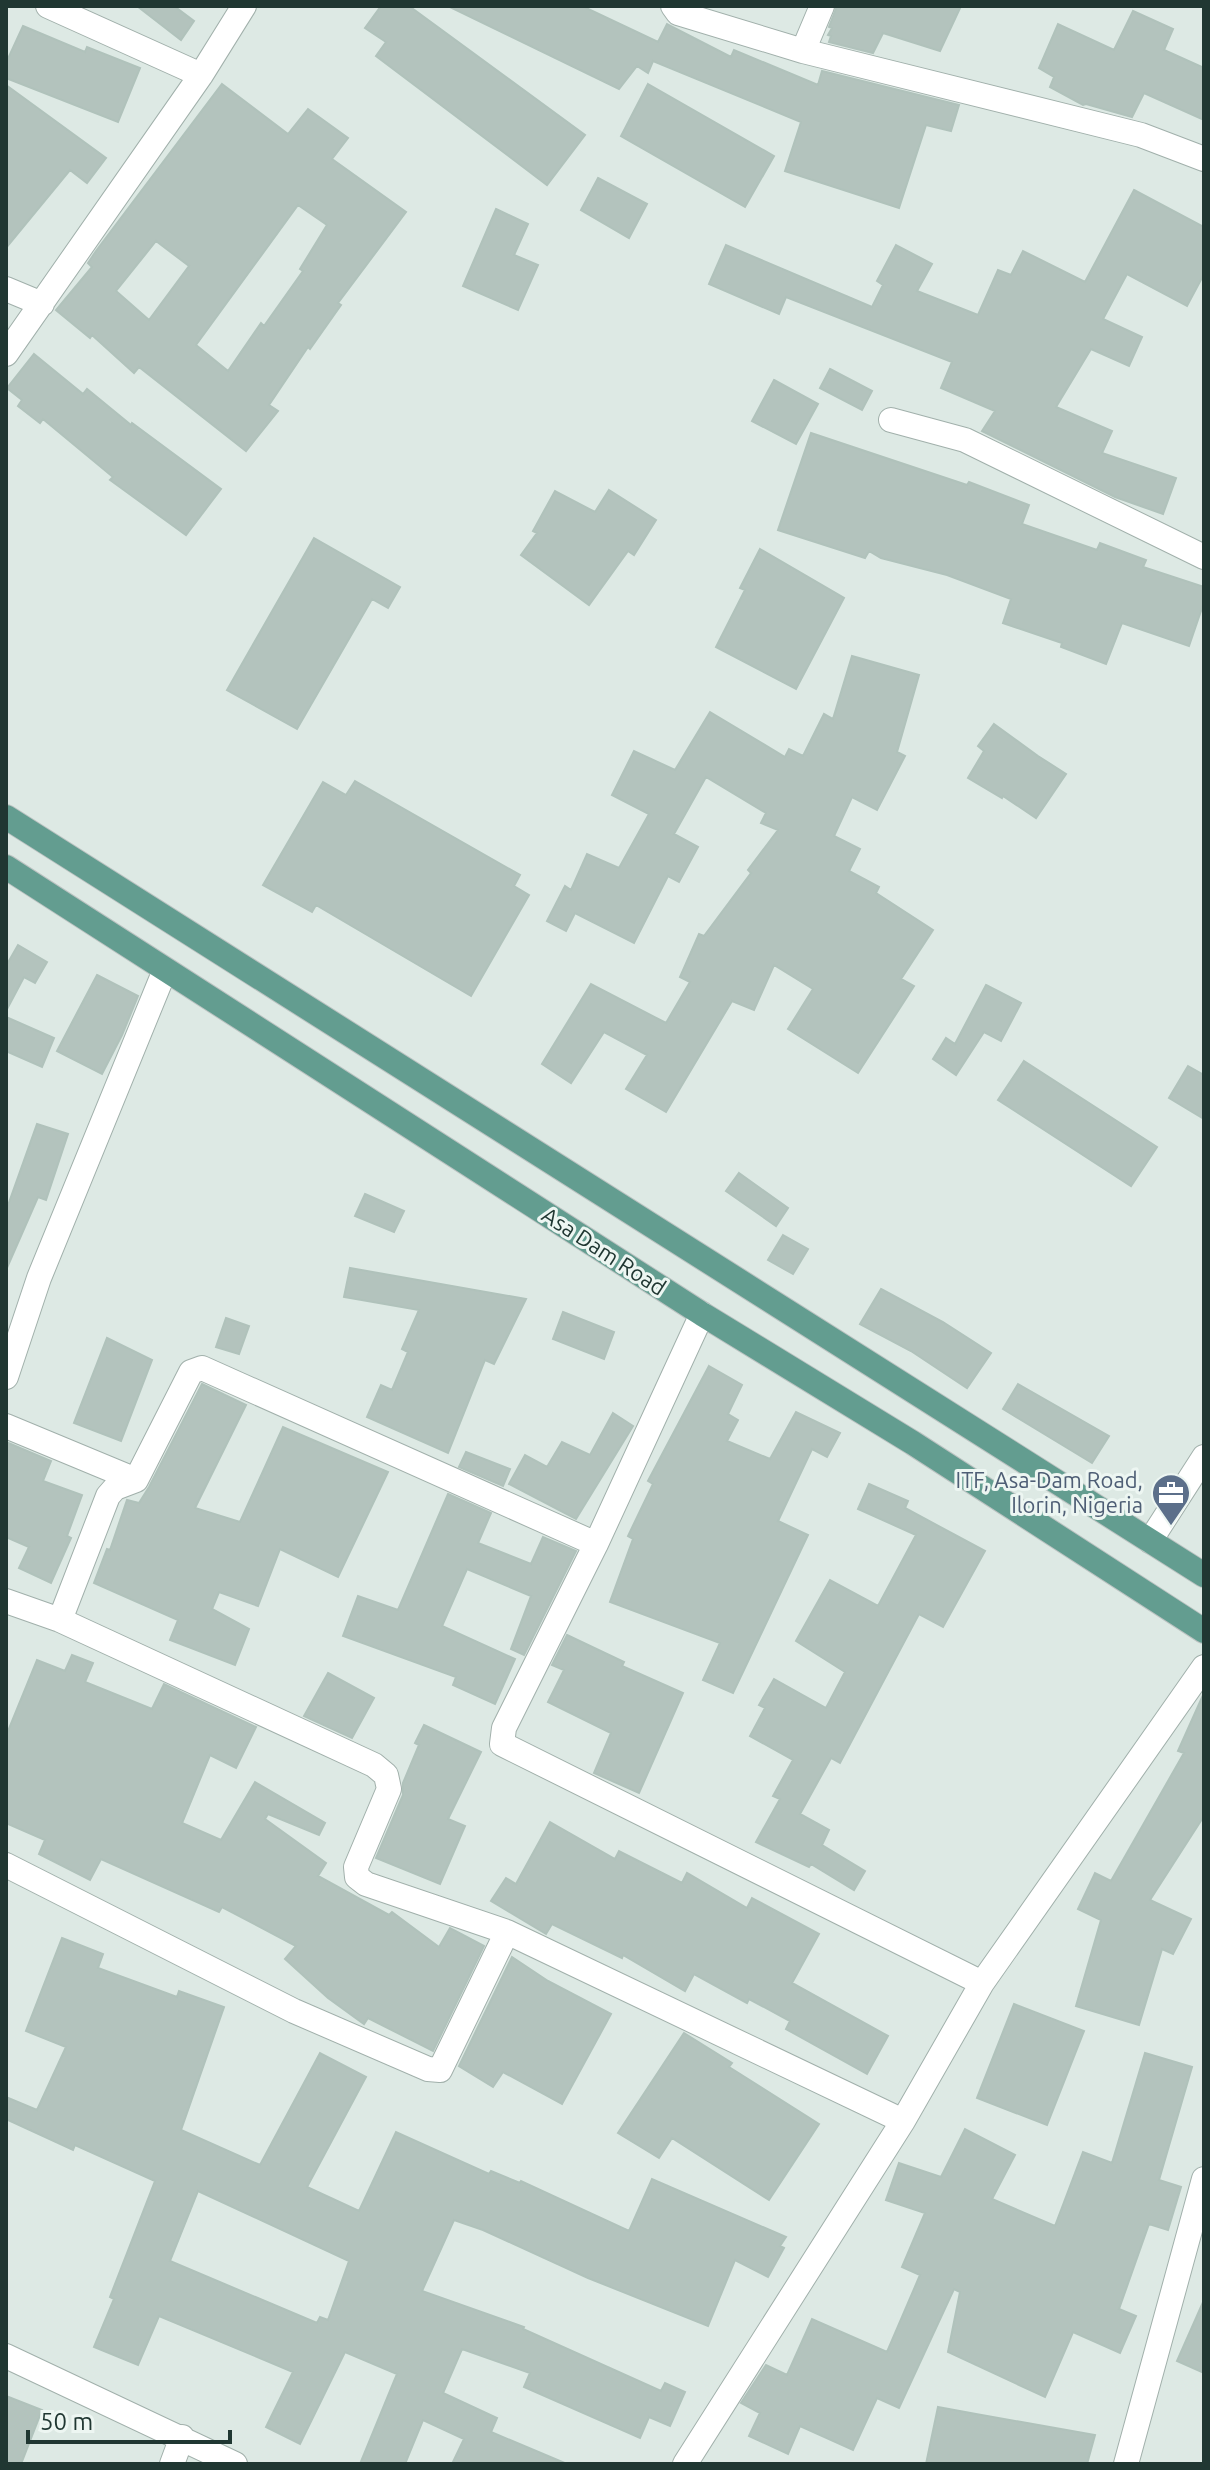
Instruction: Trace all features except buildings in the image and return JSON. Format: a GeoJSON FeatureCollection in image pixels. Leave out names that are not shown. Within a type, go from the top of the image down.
{"type":"FeatureCollection","features":[{"type":"Feature","properties":{"kind":"main road"},"geometry":{"type":"LineString","coordinates":[[6,817],[1204,1575]]}},
{"type":"Feature","properties":{"kind":"main road","name":"Asa Dam Road"},"geometry":{"type":"LineString","coordinates":[[6,867],[702,1314],[913,1443],[1204,1631]]}},
{"type":"Feature","properties":{"kind":"main road"},"geometry":{"type":"LineString","coordinates":[[913,1443],[942,1409]]}},
{"type":"Feature","properties":{"kind":"street"},"geometry":{"type":"LineString","coordinates":[[48,6],[201,75]]}},
{"type":"Feature","properties":{"kind":"street"},"geometry":{"type":"LineString","coordinates":[[6,354],[201,75],[244,6]]}},
{"type":"Feature","properties":{"kind":"street"},"geometry":{"type":"LineString","coordinates":[[673,6],[678,13],[803,51],[1141,135],[1204,159]]}},
{"type":"Feature","properties":{"kind":"street"},"geometry":{"type":"LineString","coordinates":[[803,51],[822,6]]}},
{"type":"Feature","properties":{"kind":"street"},"geometry":{"type":"LineString","coordinates":[[6,289],[42,304]]}},
{"type":"Feature","properties":{"kind":"street"},"geometry":{"type":"LineString","coordinates":[[891,420],[965,440],[1204,557]]}},
{"type":"Feature","properties":{"kind":"street"},"geometry":{"type":"LineString","coordinates":[[6,1377],[39,1278],[165,970]]}},
{"type":"Feature","properties":{"kind":"street"},"geometry":{"type":"LineString","coordinates":[[702,1314],[596,1544],[504,1728],[502,1744],[982,1983]]}},
{"type":"Feature","properties":{"kind":"street"},"geometry":{"type":"LineString","coordinates":[[60,1620],[108,1496],[115,1488],[136,1480],[191,1372],[202,1368],[596,1544]]}},
{"type":"Feature","properties":{"kind":"street"},"geometry":{"type":"LineString","coordinates":[[6,1426],[136,1480]]}},
{"type":"Feature","properties":{"kind":"street"},"geometry":{"type":"LineString","coordinates":[[1150,1541],[1204,1457]]}},
{"type":"Feature","properties":{"kind":"street"},"geometry":{"type":"LineString","coordinates":[[6,1601],[60,1620],[374,1765],[386,1775],[389,1789],[356,1867],[357,1877],[366,1884],[507,1932],[903,2121]]}},
{"type":"Feature","properties":{"kind":"street"},"geometry":{"type":"LineString","coordinates":[[685,2464],[903,2121],[982,1983],[1204,1667]]}},
{"type":"Feature","properties":{"kind":"street"},"geometry":{"type":"LineString","coordinates":[[6,1865],[294,2011],[428,2069],[440,2070],[507,1932]]}},
{"type":"Feature","properties":{"kind":"street"},"geometry":{"type":"LineString","coordinates":[[1126,2464],[1204,2179]]}},
{"type":"Feature","properties":{"kind":"street"},"geometry":{"type":"LineString","coordinates":[[6,2356],[235,2464]]}},
{"type":"Feature","properties":{"kind":"street"},"geometry":{"type":"LineString","coordinates":[[172,2464],[182,2437]]}},
{"type":"Feature","properties":{"kind":"place","name":"ITF, Asa-Dam Road, Ilorin, Nigeria"},"geometry":{"type":"Point","coordinates":[1171,1527]}}]}
